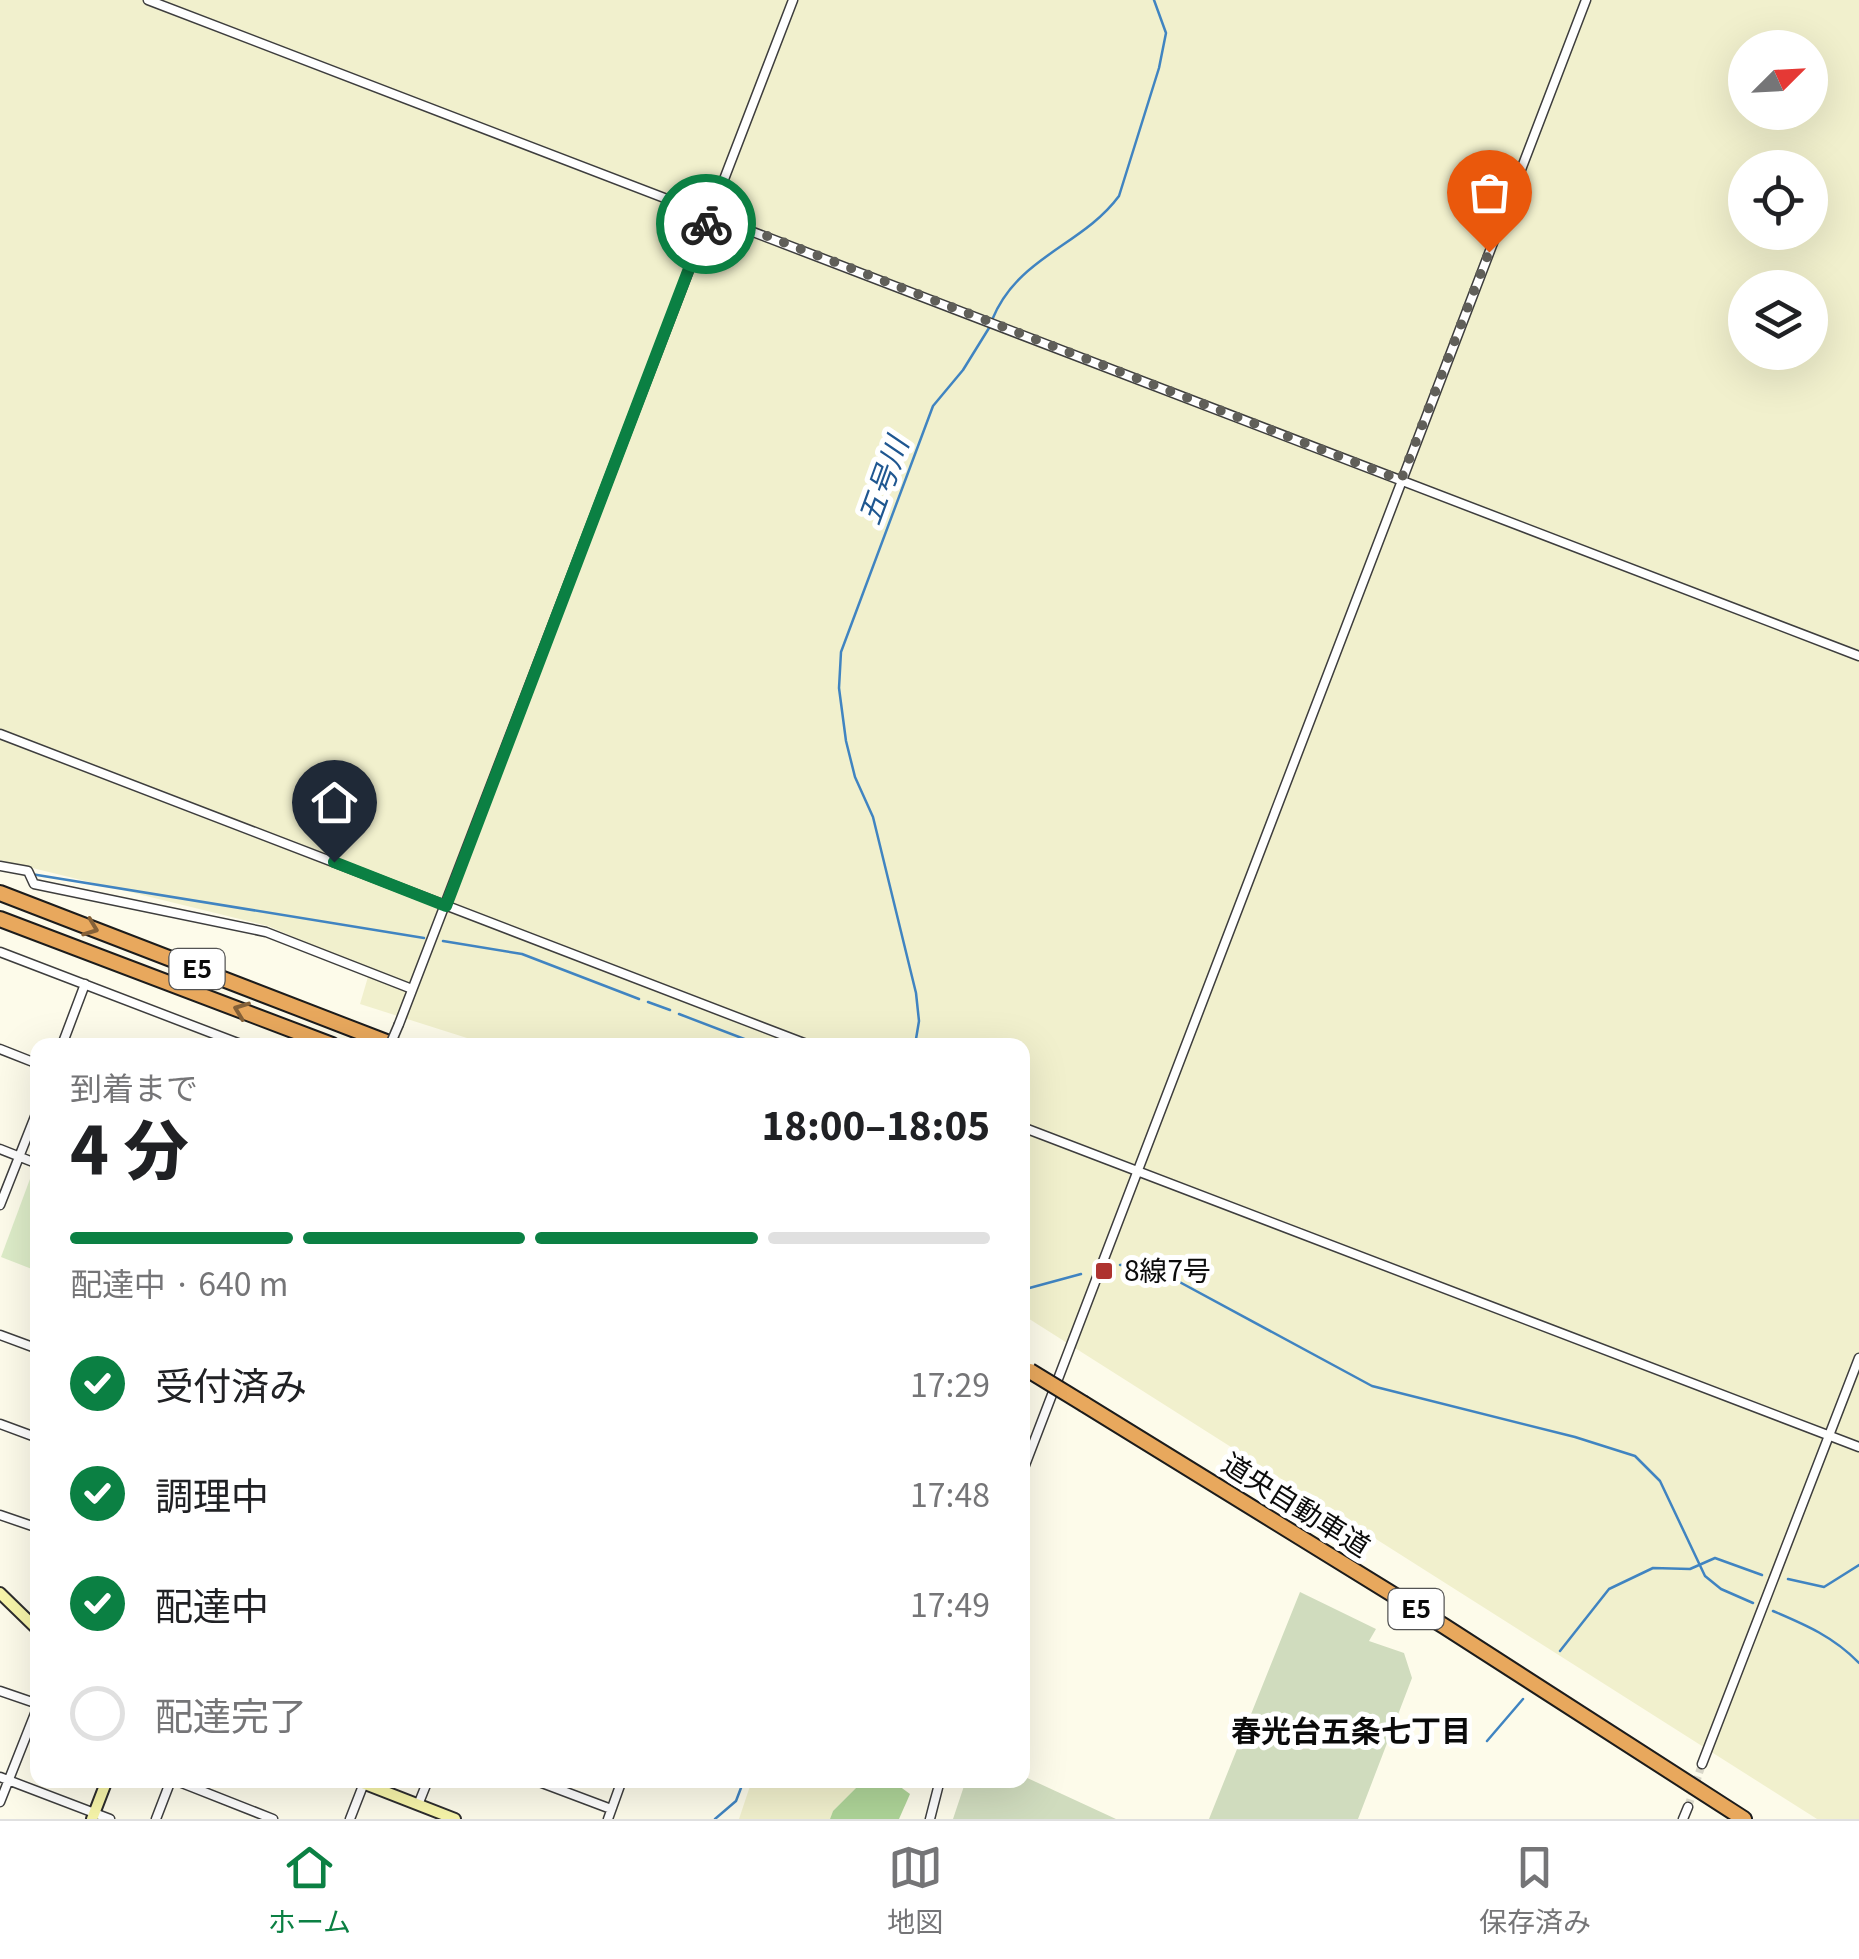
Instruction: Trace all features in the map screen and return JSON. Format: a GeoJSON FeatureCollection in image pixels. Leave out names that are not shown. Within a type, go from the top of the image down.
{"type":"FeatureCollection","features":[{"type":"Feature","properties":{"kind":"highway","name":"E5"},"geometry":{"type":"LineString","coordinates":[[0,893],[374,1038]]}},
{"type":"Feature","properties":{"kind":"highway","name":"E5"},"geometry":{"type":"LineString","coordinates":[[0,919],[314,1038]]}},
{"type":"Feature","properties":{"kind":"highway","name":"道央自動車道"},"geometry":{"type":"LineString","coordinates":[[1030,1371],[1444,1626],[1744,1819]]}},
{"type":"Feature","properties":{"kind":"street"},"geometry":{"type":"LineString","coordinates":[[148,0],[1859,656]]}},
{"type":"Feature","properties":{"kind":"street"},"geometry":{"type":"LineString","coordinates":[[394,1038],[793,0]]}},
{"type":"Feature","properties":{"kind":"street"},"geometry":{"type":"LineString","coordinates":[[1030,1453],[1586,0]]}},
{"type":"Feature","properties":{"kind":"street"},"geometry":{"type":"LineString","coordinates":[[0,734],[791,1038]]}},
{"type":"Feature","properties":{"kind":"street"},"geometry":{"type":"LineString","coordinates":[[0,866],[29,874],[34,884],[266,932],[412,989]]}},
{"type":"Feature","properties":{"kind":"street"},"geometry":{"type":"LineString","coordinates":[[0,952],[225,1038]]}},
{"type":"Feature","properties":{"kind":"street"},"geometry":{"type":"LineString","coordinates":[[65,1038],[85,984]]}},
{"type":"Feature","properties":{"kind":"street"},"geometry":{"type":"LineString","coordinates":[[0,1049],[30,1061]]}},
{"type":"Feature","properties":{"kind":"street"},"geometry":{"type":"LineString","coordinates":[[0,1204],[30,1129]]}},
{"type":"Feature","properties":{"kind":"street"},"geometry":{"type":"LineString","coordinates":[[1030,1129],[1859,1447]]}},
{"type":"Feature","properties":{"kind":"street"},"geometry":{"type":"LineString","coordinates":[[0,1149],[30,1161]]}},
{"type":"Feature","properties":{"kind":"street"},"geometry":{"type":"LineString","coordinates":[[0,1335],[30,1346]]}},
{"type":"Feature","properties":{"kind":"street"},"geometry":{"type":"LineString","coordinates":[[1702,1764],[1859,1358]]}},
{"type":"Feature","properties":{"kind":"street"},"geometry":{"type":"LineString","coordinates":[[0,1424],[30,1435]]}},
{"type":"Feature","properties":{"kind":"street"},"geometry":{"type":"LineString","coordinates":[[0,1515],[30,1525]]}},
{"type":"Feature","properties":{"kind":"street"},"geometry":{"type":"LineString","coordinates":[[0,1593],[30,1622]]}},
{"type":"Feature","properties":{"kind":"street"},"geometry":{"type":"LineString","coordinates":[[0,1691],[30,1702]]}},
{"type":"Feature","properties":{"kind":"street"},"geometry":{"type":"LineString","coordinates":[[0,1802],[4,1778],[30,1722]]}},
{"type":"Feature","properties":{"kind":"street"},"geometry":{"type":"LineString","coordinates":[[4,1778],[93,1816],[110,1819]]}},
{"type":"Feature","properties":{"kind":"street"},"geometry":{"type":"LineString","coordinates":[[93,1816],[104,1788]]}},
{"type":"Feature","properties":{"kind":"street"},"geometry":{"type":"LineString","coordinates":[[156,1819],[169,1788]]}},
{"type":"Feature","properties":{"kind":"street"},"geometry":{"type":"LineString","coordinates":[[193,1788],[273,1819]]}},
{"type":"Feature","properties":{"kind":"street"},"geometry":{"type":"LineString","coordinates":[[350,1819],[358,1788]]}},
{"type":"Feature","properties":{"kind":"street"},"geometry":{"type":"LineString","coordinates":[[373,1788],[420,1810],[455,1819]]}},
{"type":"Feature","properties":{"kind":"street"},"geometry":{"type":"LineString","coordinates":[[552,1788],[610,1814],[619,1788]]}},
{"type":"Feature","properties":{"kind":"street"},"geometry":{"type":"LineString","coordinates":[[930,1819],[938,1788]]}},
{"type":"Feature","properties":{"kind":"street"},"geometry":{"type":"LineString","coordinates":[[1683,1819],[1688,1807]]}},
{"type":"Feature","properties":{"kind":"green space"},"geometry":{"type":"Polygon","coordinates":[[[0,0],[1859,0],[1859,1819],[1817,1819],[1030,1319],[1030,1038],[467,1038],[360,1004],[370,970],[268,926],[0,860],[0,0]]]}},
{"type":"Feature","properties":{"kind":"green space"},"geometry":{"type":"Polygon","coordinates":[[[30,1179],[30,1268],[1,1257],[30,1179]]]}},
{"type":"Feature","properties":{"kind":"green space"},"geometry":{"type":"Polygon","coordinates":[[[1300,1592],[1376,1629],[1369,1641],[1404,1653],[1412,1678],[1358,1819],[1209,1819],[1300,1592]]]}},
{"type":"Feature","properties":{"kind":"green space"},"geometry":{"type":"Polygon","coordinates":[[[1030,1779],[1116,1819],[953,1819],[963,1788],[1030,1788],[1030,1779]]]}},
{"type":"Feature","properties":{"kind":"green space"},"geometry":{"type":"Polygon","coordinates":[[[749,1788],[856,1788],[830,1819],[739,1819],[749,1788]]]}},
{"type":"Feature","properties":{"kind":"green space"},"geometry":{"type":"Polygon","coordinates":[[[856,1788],[902,1788],[910,1794],[899,1819],[830,1819],[856,1788]]]}},
{"type":"Feature","properties":{"kind":"waterway","name":"五号川"},"geometry":{"type":"LineString","coordinates":[[992,320],[1003,298],[1018,281],[1104,213],[1119,196],[1166,33],[1154,0]]}},
{"type":"Feature","properties":{"kind":"waterway","name":"五号川"},"geometry":{"type":"LineString","coordinates":[[916,1038],[916,993],[873,817],[855,777],[846,741],[839,688],[841,652],[933,406],[963,370],[989,328]]}},
{"type":"Feature","properties":{"kind":"waterway"},"geometry":{"type":"LineString","coordinates":[[31,874],[424,938]]}},
{"type":"Feature","properties":{"kind":"waterway"},"geometry":{"type":"LineString","coordinates":[[443,941],[522,954],[639,999]]}},
{"type":"Feature","properties":{"kind":"waterway"},"geometry":{"type":"LineString","coordinates":[[648,1002],[670,1010]]}},
{"type":"Feature","properties":{"kind":"waterway"},"geometry":{"type":"LineString","coordinates":[[679,1014],[742,1038]]}},
{"type":"Feature","properties":{"kind":"waterway"},"geometry":{"type":"LineString","coordinates":[[1120,1265],[1132,1264],[1161,1272],[1372,1386],[1635,1456],[1660,1481],[1705,1576],[1721,1589],[1753,1603]]}},
{"type":"Feature","properties":{"kind":"waterway"},"geometry":{"type":"LineString","coordinates":[[1030,1288],[1081,1274]]}},
{"type":"Feature","properties":{"kind":"waterway"},"geometry":{"type":"LineString","coordinates":[[1560,1651],[1609,1589],[1653,1568],[1690,1569],[1715,1558],[1762,1575]]}},
{"type":"Feature","properties":{"kind":"waterway"},"geometry":{"type":"LineString","coordinates":[[1788,1579],[1824,1587],[1859,1565]]}},
{"type":"Feature","properties":{"kind":"waterway"},"geometry":{"type":"LineString","coordinates":[[1773,1611],[1830,1639],[1859,1663]]}},
{"type":"Feature","properties":{"kind":"waterway"},"geometry":{"type":"LineString","coordinates":[[1487,1741],[1523,1699]]}},
{"type":"Feature","properties":{"kind":"waterway","name":"五号川"},"geometry":{"type":"LineString","coordinates":[[715,1819],[736,1801],[741,1788]]}},
{"type":"Feature","properties":{"kind":"tunnel"},"geometry":{"type":"LineString","coordinates":[[1688,1807],[1702,1764]]}},
{"type":"Feature","properties":{"kind":"way so far"},"geometry":{"type":"LineString","coordinates":[[706,224],[710,214],[1401,480],[1489,252]]}},
{"type":"Feature","properties":{"kind":"place","name":"8線7号"},"geometry":{"type":"Point","coordinates":[1104,1271]}},
{"type":"Feature","properties":{"kind":"district","name":"春光台五条七丁目"},"geometry":{"type":"Point","coordinates":[1351,1732]}},
{"type":"Feature","properties":{"kind":"route"},"geometry":{"type":"LineString","coordinates":[[334,862],[446,906],[706,224]]}}]}
